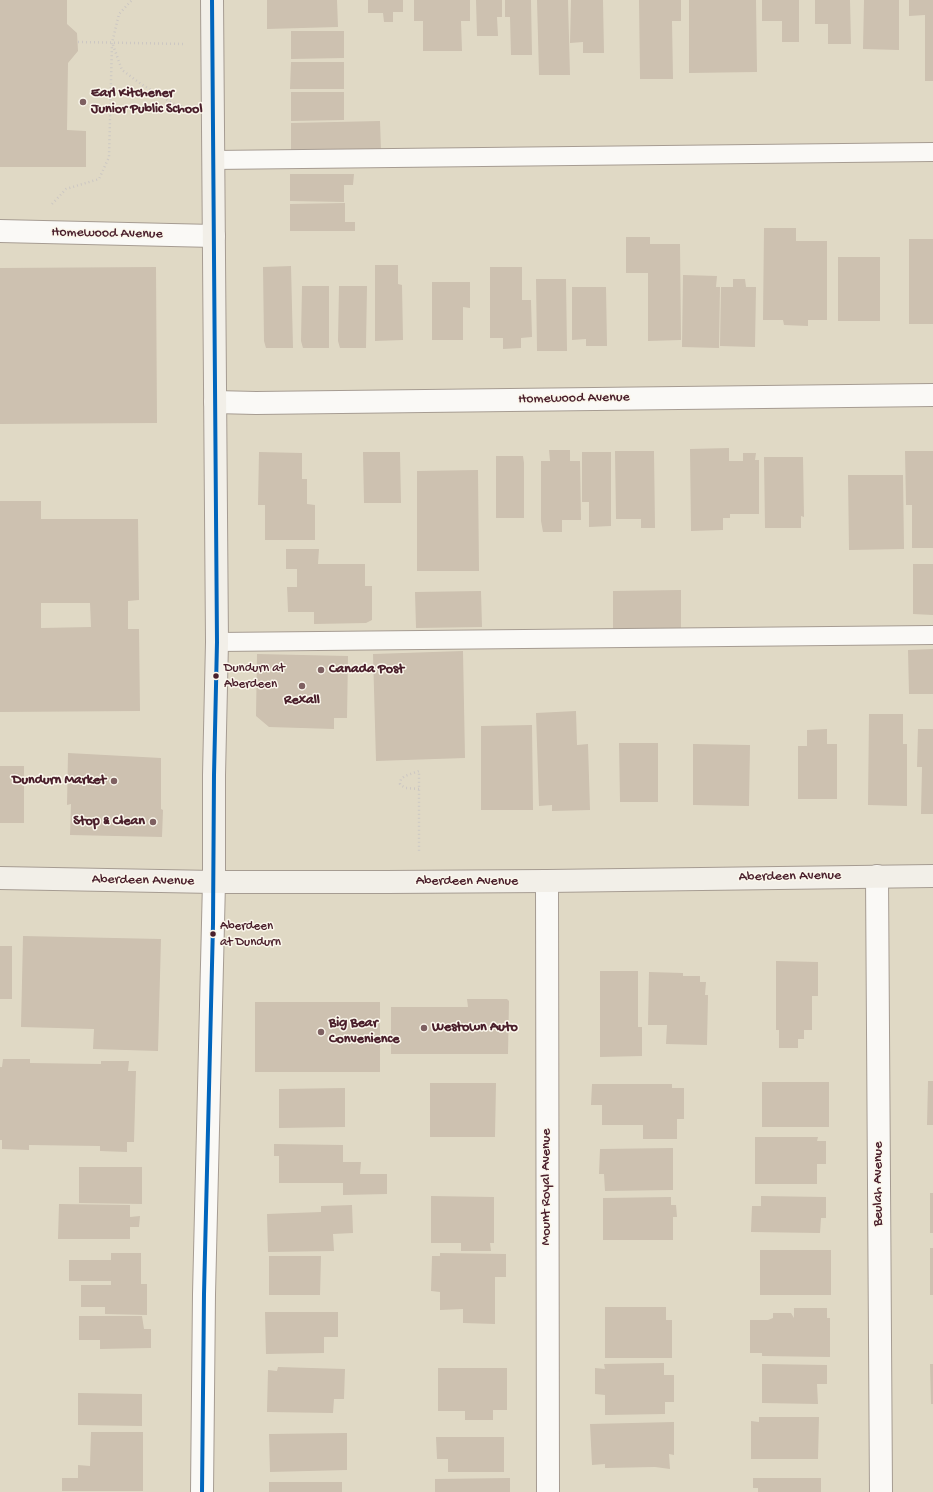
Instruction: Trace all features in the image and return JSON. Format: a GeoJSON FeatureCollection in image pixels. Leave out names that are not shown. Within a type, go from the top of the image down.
{"type":"FeatureCollection","features":[{"type":"Feature","properties":{"kind":"main road"},"geometry":{"type":"LineString","coordinates":[[212,0],[216,642],[214,882]]}},
{"type":"Feature","properties":{"kind":"main road","name":"Aberdeen Avenue"},"geometry":{"type":"LineString","coordinates":[[0,878],[214,882],[420,882],[933,876]]}},
{"type":"Feature","properties":{"kind":"street","name":"Homewood Avenue"},"geometry":{"type":"LineString","coordinates":[[0,231],[214,236]]}},
{"type":"Feature","properties":{"kind":"street","name":"Homewood Avenue"},"geometry":{"type":"LineString","coordinates":[[215,402],[256,403],[933,395]]}},
{"type":"Feature","properties":{"kind":"street","name":"Beulah Avenue"},"geometry":{"type":"LineString","coordinates":[[877,876],[881,1492]]}},
{"type":"Feature","properties":{"kind":"street","name":"Mount Royal Avenue"},"geometry":{"type":"LineString","coordinates":[[547,881],[548,1492]]}},
{"type":"Feature","properties":{"kind":"street"},"geometry":{"type":"LineString","coordinates":[[202,1492],[204,1294],[214,882]]}},
{"type":"Feature","properties":{"kind":"lane"},"geometry":{"type":"LineString","coordinates":[[213,160],[933,152]]}},
{"type":"Feature","properties":{"kind":"lane"},"geometry":{"type":"LineString","coordinates":[[216,642],[933,635]]}},
{"type":"Feature","properties":{"kind":"path"},"geometry":{"type":"LineString","coordinates":[[43,232],[47,209],[66,189],[99,179],[109,157],[112,43],[119,14],[132,0]]}},
{"type":"Feature","properties":{"kind":"path"},"geometry":{"type":"LineString","coordinates":[[78,42],[213,44]]}},
{"type":"Feature","properties":{"kind":"path"},"geometry":{"type":"LineString","coordinates":[[112,43],[122,70],[141,84],[174,104],[213,117]]}},
{"type":"Feature","properties":{"kind":"path"},"geometry":{"type":"LineString","coordinates":[[419,789],[406,788],[402,786],[400,784],[401,779],[419,771],[420,882]]}},
{"type":"Feature","properties":{"kind":"building"},"geometry":{"type":"Polygon","coordinates":[[[0,0],[67,0],[67,24],[77,33],[78,51],[68,63],[67,130],[86,131],[86,167],[0,167],[0,0]]]}},
{"type":"Feature","properties":{"kind":"building"},"geometry":{"type":"Polygon","coordinates":[[[267,0],[337,0],[338,27],[267,29],[267,0]]]}},
{"type":"Feature","properties":{"kind":"building"},"geometry":{"type":"Polygon","coordinates":[[[368,0],[403,0],[403,12],[393,12],[393,22],[384,22],[383,13],[368,13],[368,0]]]}},
{"type":"Feature","properties":{"kind":"building"},"geometry":{"type":"Polygon","coordinates":[[[414,0],[470,0],[470,21],[461,21],[462,51],[423,51],[423,21],[414,21],[414,0]]]}},
{"type":"Feature","properties":{"kind":"building"},"geometry":{"type":"Polygon","coordinates":[[[476,0],[502,0],[502,17],[497,17],[498,36],[477,36],[476,0]]]}},
{"type":"Feature","properties":{"kind":"building"},"geometry":{"type":"Polygon","coordinates":[[[505,0],[531,0],[532,55],[511,55],[510,17],[505,17],[505,0]]]}},
{"type":"Feature","properties":{"kind":"building"},"geometry":{"type":"Polygon","coordinates":[[[537,0],[568,0],[570,75],[539,75],[537,0]]]}},
{"type":"Feature","properties":{"kind":"building"},"geometry":{"type":"Polygon","coordinates":[[[571,0],[603,0],[604,53],[583,53],[583,42],[570,43],[571,0]]]}},
{"type":"Feature","properties":{"kind":"building"},"geometry":{"type":"Polygon","coordinates":[[[639,0],[681,0],[681,21],[672,21],[673,79],[640,79],[639,0]]]}},
{"type":"Feature","properties":{"kind":"building"},"geometry":{"type":"Polygon","coordinates":[[[689,0],[756,0],[757,72],[689,73],[689,0]]]}},
{"type":"Feature","properties":{"kind":"building"},"geometry":{"type":"Polygon","coordinates":[[[762,0],[799,0],[799,42],[782,42],[782,21],[762,21],[762,0]]]}},
{"type":"Feature","properties":{"kind":"building"},"geometry":{"type":"Polygon","coordinates":[[[815,0],[850,0],[851,44],[828,44],[828,24],[815,24],[815,0]]]}},
{"type":"Feature","properties":{"kind":"building"},"geometry":{"type":"Polygon","coordinates":[[[864,0],[899,0],[899,50],[863,49],[864,0]]]}},
{"type":"Feature","properties":{"kind":"building"},"geometry":{"type":"Polygon","coordinates":[[[909,0],[933,0],[933,81],[925,81],[925,15],[909,16],[909,0]]]}},
{"type":"Feature","properties":{"kind":"building"},"geometry":{"type":"Polygon","coordinates":[[[291,31],[344,31],[344,58],[291,59],[291,31]]]}},
{"type":"Feature","properties":{"kind":"building"},"geometry":{"type":"Polygon","coordinates":[[[291,62],[344,62],[344,89],[290,89],[291,62]]]}},
{"type":"Feature","properties":{"kind":"building"},"geometry":{"type":"Polygon","coordinates":[[[291,92],[344,92],[344,120],[291,121],[291,92]]]}},
{"type":"Feature","properties":{"kind":"building"},"geometry":{"type":"Polygon","coordinates":[[[380,121],[381,150],[291,151],[291,123],[380,121]]]}},
{"type":"Feature","properties":{"kind":"building"},"geometry":{"type":"Polygon","coordinates":[[[290,174],[354,174],[353,185],[344,185],[344,202],[290,201],[290,174]]]}},
{"type":"Feature","properties":{"kind":"building"},"geometry":{"type":"Polygon","coordinates":[[[345,203],[345,222],[355,222],[355,231],[290,231],[290,204],[345,203]]]}},
{"type":"Feature","properties":{"kind":"building"},"geometry":{"type":"Polygon","coordinates":[[[764,228],[796,228],[796,241],[827,241],[827,320],[808,320],[808,326],[784,325],[783,320],[763,320],[764,228]]]}},
{"type":"Feature","properties":{"kind":"building"},"geometry":{"type":"Polygon","coordinates":[[[626,237],[650,237],[650,244],[680,244],[681,340],[648,341],[648,273],[626,273],[626,237]]]}},
{"type":"Feature","properties":{"kind":"building"},"geometry":{"type":"Polygon","coordinates":[[[909,239],[933,239],[933,324],[909,324],[909,239]]]}},
{"type":"Feature","properties":{"kind":"building"},"geometry":{"type":"Polygon","coordinates":[[[838,257],[880,257],[880,321],[838,321],[838,257]]]}},
{"type":"Feature","properties":{"kind":"building"},"geometry":{"type":"Polygon","coordinates":[[[375,265],[398,265],[398,284],[402,285],[403,340],[375,341],[375,265]]]}},
{"type":"Feature","properties":{"kind":"building"},"geometry":{"type":"Polygon","coordinates":[[[291,266],[293,348],[266,348],[264,341],[263,267],[291,266]]]}},
{"type":"Feature","properties":{"kind":"building"},"geometry":{"type":"Polygon","coordinates":[[[156,267],[157,423],[0,424],[0,268],[156,267]]]}},
{"type":"Feature","properties":{"kind":"building"},"geometry":{"type":"Polygon","coordinates":[[[490,267],[522,267],[522,300],[531,300],[532,337],[521,338],[521,348],[503,349],[503,338],[490,338],[490,267]]]}},
{"type":"Feature","properties":{"kind":"building"},"geometry":{"type":"Polygon","coordinates":[[[683,275],[717,276],[716,287],[720,287],[719,348],[682,347],[683,275]]]}},
{"type":"Feature","properties":{"kind":"building"},"geometry":{"type":"Polygon","coordinates":[[[536,279],[566,279],[567,351],[537,351],[536,279]]]}},
{"type":"Feature","properties":{"kind":"building"},"geometry":{"type":"Polygon","coordinates":[[[733,279],[745,279],[746,287],[756,287],[755,347],[720,346],[721,287],[733,287],[733,279]]]}},
{"type":"Feature","properties":{"kind":"building"},"geometry":{"type":"Polygon","coordinates":[[[432,282],[470,282],[470,308],[463,307],[463,340],[432,340],[432,282]]]}},
{"type":"Feature","properties":{"kind":"building"},"geometry":{"type":"Polygon","coordinates":[[[302,286],[329,286],[329,348],[303,348],[301,341],[302,286]]]}},
{"type":"Feature","properties":{"kind":"building"},"geometry":{"type":"Polygon","coordinates":[[[339,286],[367,286],[366,348],[340,348],[338,341],[339,286]]]}},
{"type":"Feature","properties":{"kind":"building"},"geometry":{"type":"Polygon","coordinates":[[[572,287],[606,287],[607,346],[586,346],[586,339],[572,340],[572,287]]]}},
{"type":"Feature","properties":{"kind":"building"},"geometry":{"type":"Polygon","coordinates":[[[729,448],[729,461],[743,461],[743,453],[756,453],[755,460],[759,460],[759,514],[730,514],[730,518],[723,518],[723,530],[691,531],[690,449],[729,448]]]}},
{"type":"Feature","properties":{"kind":"building"},"geometry":{"type":"Polygon","coordinates":[[[549,450],[570,450],[570,461],[580,461],[581,520],[562,520],[562,532],[543,532],[541,521],[541,461],[550,461],[549,450]]]}},
{"type":"Feature","properties":{"kind":"building"},"geometry":{"type":"Polygon","coordinates":[[[615,451],[654,451],[655,528],[641,528],[641,519],[616,519],[615,451]]]}},
{"type":"Feature","properties":{"kind":"building"},"geometry":{"type":"Polygon","coordinates":[[[905,451],[933,451],[933,548],[912,548],[912,505],[906,505],[905,451]]]}},
{"type":"Feature","properties":{"kind":"building"},"geometry":{"type":"Polygon","coordinates":[[[259,452],[302,453],[302,479],[307,479],[307,504],[315,505],[315,540],[265,540],[265,505],[258,505],[259,452]]]}},
{"type":"Feature","properties":{"kind":"building"},"geometry":{"type":"Polygon","coordinates":[[[363,452],[400,452],[401,503],[364,503],[363,452]]]}},
{"type":"Feature","properties":{"kind":"building"},"geometry":{"type":"Polygon","coordinates":[[[582,452],[611,452],[611,526],[589,527],[589,502],[582,502],[582,452]]]}},
{"type":"Feature","properties":{"kind":"building"},"geometry":{"type":"Polygon","coordinates":[[[496,456],[523,456],[524,518],[496,518],[496,456]]]}},
{"type":"Feature","properties":{"kind":"building"},"geometry":{"type":"Polygon","coordinates":[[[764,457],[803,457],[804,517],[801,516],[801,528],[765,528],[764,457]]]}},
{"type":"Feature","properties":{"kind":"building"},"geometry":{"type":"Polygon","coordinates":[[[478,470],[479,571],[417,571],[417,471],[478,470]]]}},
{"type":"Feature","properties":{"kind":"building"},"geometry":{"type":"Polygon","coordinates":[[[848,475],[903,475],[904,549],[849,550],[848,475]]]}},
{"type":"Feature","properties":{"kind":"building"},"geometry":{"type":"Polygon","coordinates":[[[0,501],[41,501],[41,519],[138,519],[139,600],[128,601],[128,629],[139,629],[140,711],[0,712],[0,501]],[[41,603],[41,628],[91,627],[90,603],[41,603]]]}},
{"type":"Feature","properties":{"kind":"building"},"geometry":{"type":"Polygon","coordinates":[[[286,549],[319,549],[318,564],[365,564],[365,586],[372,586],[372,620],[366,623],[314,624],[314,612],[288,612],[287,587],[297,587],[297,569],[286,569],[286,549]]]}},
{"type":"Feature","properties":{"kind":"building"},"geometry":{"type":"Polygon","coordinates":[[[913,564],[933,564],[933,615],[913,614],[913,564]]]}},
{"type":"Feature","properties":{"kind":"building"},"geometry":{"type":"Polygon","coordinates":[[[681,590],[681,633],[613,633],[613,591],[681,590]]]}},
{"type":"Feature","properties":{"kind":"building"},"geometry":{"type":"Polygon","coordinates":[[[481,591],[482,627],[416,628],[415,592],[481,591]]]}},
{"type":"Feature","properties":{"kind":"building"},"geometry":{"type":"Polygon","coordinates":[[[933,649],[933,694],[909,694],[908,650],[933,649]]]}},
{"type":"Feature","properties":{"kind":"building"},"geometry":{"type":"Polygon","coordinates":[[[463,651],[465,758],[376,761],[373,654],[463,651]]]}},
{"type":"Feature","properties":{"kind":"building","name":"Rexall"},"geometry":{"type":"Polygon","coordinates":[[[257,654],[348,656],[347,718],[334,718],[334,729],[269,727],[256,716],[257,654]]]}},
{"type":"Feature","properties":{"kind":"building"},"geometry":{"type":"Polygon","coordinates":[[[576,711],[577,745],[588,744],[590,810],[552,811],[552,805],[539,806],[536,713],[576,711]]]}},
{"type":"Feature","properties":{"kind":"building"},"geometry":{"type":"Polygon","coordinates":[[[869,714],[903,714],[903,744],[907,744],[907,806],[868,805],[869,714]]]}},
{"type":"Feature","properties":{"kind":"building"},"geometry":{"type":"Polygon","coordinates":[[[532,725],[533,810],[481,810],[481,726],[532,725]]]}},
{"type":"Feature","properties":{"kind":"building"},"geometry":{"type":"Polygon","coordinates":[[[827,729],[827,744],[837,744],[837,799],[798,799],[798,746],[807,746],[807,730],[827,729]]]}},
{"type":"Feature","properties":{"kind":"building"},"geometry":{"type":"Polygon","coordinates":[[[918,729],[933,729],[933,814],[921,814],[922,767],[917,767],[918,729]]]}},
{"type":"Feature","properties":{"kind":"building"},"geometry":{"type":"Polygon","coordinates":[[[619,743],[658,743],[658,802],[620,802],[619,743]]]}},
{"type":"Feature","properties":{"kind":"building"},"geometry":{"type":"Polygon","coordinates":[[[693,744],[750,745],[749,806],[693,805],[693,744]]]}},
{"type":"Feature","properties":{"kind":"building","name":"Dundurn Market"},"geometry":{"type":"Polygon","coordinates":[[[68,753],[161,758],[161,809],[163,810],[162,837],[70,835],[71,804],[67,805],[68,753]]]}},
{"type":"Feature","properties":{"kind":"building"},"geometry":{"type":"Polygon","coordinates":[[[0,766],[24,766],[24,823],[0,823],[0,766]]]}},
{"type":"Feature","properties":{"kind":"building"},"geometry":{"type":"Polygon","coordinates":[[[23,936],[161,939],[158,1051],[93,1049],[94,1029],[21,1027],[23,936]]]}},
{"type":"Feature","properties":{"kind":"building"},"geometry":{"type":"Polygon","coordinates":[[[0,946],[12,946],[12,999],[0,999],[0,946]]]}},
{"type":"Feature","properties":{"kind":"building"},"geometry":{"type":"Polygon","coordinates":[[[776,961],[818,962],[818,996],[812,996],[812,1030],[804,1030],[804,1039],[798,1039],[798,1048],[779,1048],[779,1030],[776,1030],[776,961]]]}},
{"type":"Feature","properties":{"kind":"building"},"geometry":{"type":"Polygon","coordinates":[[[600,971],[638,971],[638,1027],[642,1027],[642,1056],[600,1057],[600,971]]]}},
{"type":"Feature","properties":{"kind":"building"},"geometry":{"type":"Polygon","coordinates":[[[649,972],[683,973],[683,976],[700,976],[700,982],[706,982],[705,995],[708,995],[707,1045],[666,1044],[667,1025],[648,1025],[649,972]]]}},
{"type":"Feature","properties":{"kind":"building"},"geometry":{"type":"Polygon","coordinates":[[[467,999],[507,999],[509,1001],[508,1054],[391,1054],[391,1007],[468,1007],[467,999]]]}},
{"type":"Feature","properties":{"kind":"building"},"geometry":{"type":"Polygon","coordinates":[[[255,1002],[380,1002],[380,1072],[255,1072],[255,1002]]]}},
{"type":"Feature","properties":{"kind":"building"},"geometry":{"type":"Polygon","coordinates":[[[3,1059],[30,1059],[30,1063],[101,1064],[101,1061],[129,1061],[128,1071],[136,1071],[134,1142],[127,1142],[127,1152],[100,1151],[100,1146],[29,1145],[29,1150],[2,1149],[2,1140],[0,1140],[0,1067],[2,1067],[3,1059]]]}},
{"type":"Feature","properties":{"kind":"building"},"geometry":{"type":"Polygon","coordinates":[[[928,1081],[933,1081],[933,1125],[927,1125],[928,1081]]]}},
{"type":"Feature","properties":{"kind":"building"},"geometry":{"type":"Polygon","coordinates":[[[762,1082],[829,1082],[829,1127],[762,1127],[762,1082]]]}},
{"type":"Feature","properties":{"kind":"building"},"geometry":{"type":"Polygon","coordinates":[[[430,1083],[496,1083],[495,1137],[430,1137],[430,1083]]]}},
{"type":"Feature","properties":{"kind":"building"},"geometry":{"type":"Polygon","coordinates":[[[592,1084],[672,1084],[672,1088],[684,1088],[684,1119],[677,1119],[677,1139],[643,1139],[643,1125],[602,1125],[602,1105],[591,1105],[592,1084]]]}},
{"type":"Feature","properties":{"kind":"building"},"geometry":{"type":"Polygon","coordinates":[[[345,1088],[345,1127],[279,1128],[279,1089],[345,1088]]]}},
{"type":"Feature","properties":{"kind":"building"},"geometry":{"type":"Polygon","coordinates":[[[755,1137],[818,1137],[817,1141],[826,1141],[826,1164],[817,1164],[817,1184],[755,1184],[755,1137]]]}},
{"type":"Feature","properties":{"kind":"building"},"geometry":{"type":"Polygon","coordinates":[[[274,1144],[343,1145],[343,1162],[361,1162],[360,1174],[387,1174],[387,1194],[343,1195],[343,1183],[279,1183],[279,1156],[274,1156],[274,1144]]]}},
{"type":"Feature","properties":{"kind":"building"},"geometry":{"type":"Polygon","coordinates":[[[673,1148],[673,1190],[605,1191],[604,1174],[599,1174],[600,1149],[673,1148]]]}},
{"type":"Feature","properties":{"kind":"building"},"geometry":{"type":"Polygon","coordinates":[[[79,1167],[142,1167],[142,1204],[79,1203],[79,1167]]]}},
{"type":"Feature","properties":{"kind":"building"},"geometry":{"type":"Polygon","coordinates":[[[930,1193],[933,1193],[933,1233],[930,1233],[930,1193]]]}},
{"type":"Feature","properties":{"kind":"building"},"geometry":{"type":"Polygon","coordinates":[[[431,1196],[494,1197],[494,1243],[490,1243],[491,1251],[461,1251],[461,1243],[431,1243],[431,1196]]]}},
{"type":"Feature","properties":{"kind":"building"},"geometry":{"type":"Polygon","coordinates":[[[761,1196],[826,1197],[826,1218],[821,1218],[820,1233],[751,1232],[752,1206],[761,1206],[761,1196]]]}},
{"type":"Feature","properties":{"kind":"building"},"geometry":{"type":"Polygon","coordinates":[[[671,1197],[671,1205],[676,1205],[677,1217],[673,1217],[673,1240],[603,1240],[603,1198],[671,1197]]]}},
{"type":"Feature","properties":{"kind":"building"},"geometry":{"type":"Polygon","coordinates":[[[59,1204],[130,1205],[130,1217],[140,1216],[139,1227],[130,1227],[130,1239],[58,1239],[59,1204]]]}},
{"type":"Feature","properties":{"kind":"building"},"geometry":{"type":"Polygon","coordinates":[[[352,1205],[353,1233],[333,1234],[334,1251],[268,1252],[267,1214],[321,1212],[321,1206],[352,1205]]]}},
{"type":"Feature","properties":{"kind":"building"},"geometry":{"type":"Polygon","coordinates":[[[930,1248],[933,1248],[933,1295],[930,1295],[930,1248]]]}},
{"type":"Feature","properties":{"kind":"building"},"geometry":{"type":"Polygon","coordinates":[[[760,1250],[831,1250],[831,1295],[760,1295],[760,1250]]]}},
{"type":"Feature","properties":{"kind":"building"},"geometry":{"type":"Polygon","coordinates":[[[111,1253],[141,1253],[141,1284],[147,1284],[147,1315],[105,1314],[105,1307],[81,1307],[81,1285],[111,1285],[111,1281],[69,1281],[69,1260],[111,1260],[111,1253]]]}},
{"type":"Feature","properties":{"kind":"building"},"geometry":{"type":"Polygon","coordinates":[[[440,1253],[506,1254],[506,1277],[495,1277],[495,1324],[463,1323],[463,1309],[440,1310],[440,1292],[431,1291],[432,1256],[440,1256],[440,1253]]]}},
{"type":"Feature","properties":{"kind":"building"},"geometry":{"type":"Polygon","coordinates":[[[269,1256],[321,1256],[320,1295],[269,1295],[269,1256]]]}},
{"type":"Feature","properties":{"kind":"building"},"geometry":{"type":"Polygon","coordinates":[[[605,1307],[666,1307],[666,1320],[672,1320],[672,1358],[605,1358],[605,1307]]]}},
{"type":"Feature","properties":{"kind":"building"},"geometry":{"type":"Polygon","coordinates":[[[794,1308],[827,1308],[827,1318],[830,1318],[830,1357],[762,1356],[762,1353],[750,1353],[750,1320],[768,1320],[773,1318],[773,1313],[791,1313],[794,1318],[794,1308]]]}},
{"type":"Feature","properties":{"kind":"building"},"geometry":{"type":"Polygon","coordinates":[[[265,1312],[338,1312],[338,1337],[324,1337],[324,1353],[266,1354],[265,1312]]]}},
{"type":"Feature","properties":{"kind":"building"},"geometry":{"type":"Polygon","coordinates":[[[79,1316],[142,1316],[144,1329],[151,1329],[151,1348],[100,1349],[100,1340],[79,1340],[79,1316]]]}},
{"type":"Feature","properties":{"kind":"building"},"geometry":{"type":"Polygon","coordinates":[[[664,1363],[664,1375],[674,1375],[674,1402],[665,1402],[665,1414],[605,1415],[605,1395],[595,1394],[595,1368],[605,1369],[604,1364],[664,1363]]]}},
{"type":"Feature","properties":{"kind":"building"},"geometry":{"type":"Polygon","coordinates":[[[762,1364],[827,1365],[827,1384],[817,1384],[818,1404],[762,1403],[762,1364]]]}},
{"type":"Feature","properties":{"kind":"building"},"geometry":{"type":"Polygon","coordinates":[[[930,1364],[933,1364],[933,1404],[931,1404],[930,1364]]]}},
{"type":"Feature","properties":{"kind":"building"},"geometry":{"type":"Polygon","coordinates":[[[278,1367],[345,1369],[344,1399],[334,1399],[333,1413],[267,1412],[268,1370],[277,1371],[278,1367]]]}},
{"type":"Feature","properties":{"kind":"building"},"geometry":{"type":"Polygon","coordinates":[[[438,1368],[507,1368],[507,1410],[493,1410],[493,1420],[465,1420],[465,1411],[438,1411],[438,1368]]]}},
{"type":"Feature","properties":{"kind":"building"},"geometry":{"type":"Polygon","coordinates":[[[78,1393],[142,1394],[142,1426],[78,1425],[78,1393]]]}},
{"type":"Feature","properties":{"kind":"building"},"geometry":{"type":"Polygon","coordinates":[[[759,1417],[819,1417],[818,1459],[751,1459],[751,1421],[759,1422],[759,1417]]]}},
{"type":"Feature","properties":{"kind":"building"},"geometry":{"type":"Polygon","coordinates":[[[674,1422],[674,1455],[669,1454],[670,1469],[655,1467],[605,1468],[605,1464],[592,1465],[590,1424],[674,1422]]]}},
{"type":"Feature","properties":{"kind":"building"},"geometry":{"type":"Polygon","coordinates":[[[91,1432],[143,1432],[143,1491],[62,1491],[62,1478],[78,1478],[78,1465],[90,1466],[91,1432]]]}},
{"type":"Feature","properties":{"kind":"building"},"geometry":{"type":"Polygon","coordinates":[[[347,1433],[347,1470],[270,1472],[269,1434],[347,1433]]]}},
{"type":"Feature","properties":{"kind":"building"},"geometry":{"type":"Polygon","coordinates":[[[436,1437],[504,1437],[504,1472],[448,1472],[448,1459],[437,1459],[436,1437]]]}},
{"type":"Feature","properties":{"kind":"building"},"geometry":{"type":"Polygon","coordinates":[[[510,1478],[510,1492],[435,1492],[435,1479],[510,1478]]]}},
{"type":"Feature","properties":{"kind":"building"},"geometry":{"type":"Polygon","coordinates":[[[753,1478],[821,1478],[821,1492],[758,1492],[758,1488],[753,1488],[753,1478]]]}},
{"type":"Feature","properties":{"kind":"building"},"geometry":{"type":"Polygon","coordinates":[[[269,1482],[342,1482],[342,1492],[269,1492],[269,1482]]]}},
{"type":"Feature","properties":{"kind":"transit line"},"geometry":{"type":"LineString","coordinates":[[202,1492],[204,1294],[213,924],[217,642],[212,0]]}},
{"type":"Feature","properties":{"kind":"place","name":"Earl Kitchener Junior Public School"},"geometry":{"type":"Point","coordinates":[83,102]}},
{"type":"Feature","properties":{"kind":"place","name":"Canada Post"},"geometry":{"type":"Point","coordinates":[321,670]}},
{"type":"Feature","properties":{"kind":"place","name":"Dundurn at Aberdeen"},"geometry":{"type":"Point","coordinates":[216,676]}},
{"type":"Feature","properties":{"kind":"place","name":"Rexall"},"geometry":{"type":"Point","coordinates":[302,686]}},
{"type":"Feature","properties":{"kind":"place","name":"Dundurn Market"},"geometry":{"type":"Point","coordinates":[114,781]}},
{"type":"Feature","properties":{"kind":"place","name":"Stop & Clean"},"geometry":{"type":"Point","coordinates":[153,822]}},
{"type":"Feature","properties":{"kind":"place","name":"Aberdeen at Dundurn"},"geometry":{"type":"Point","coordinates":[213,934]}},
{"type":"Feature","properties":{"kind":"place","name":"Westown Auto"},"geometry":{"type":"Point","coordinates":[424,1028]}},
{"type":"Feature","properties":{"kind":"place","name":"Big Bear Convenience"},"geometry":{"type":"Point","coordinates":[321,1032]}}]}
